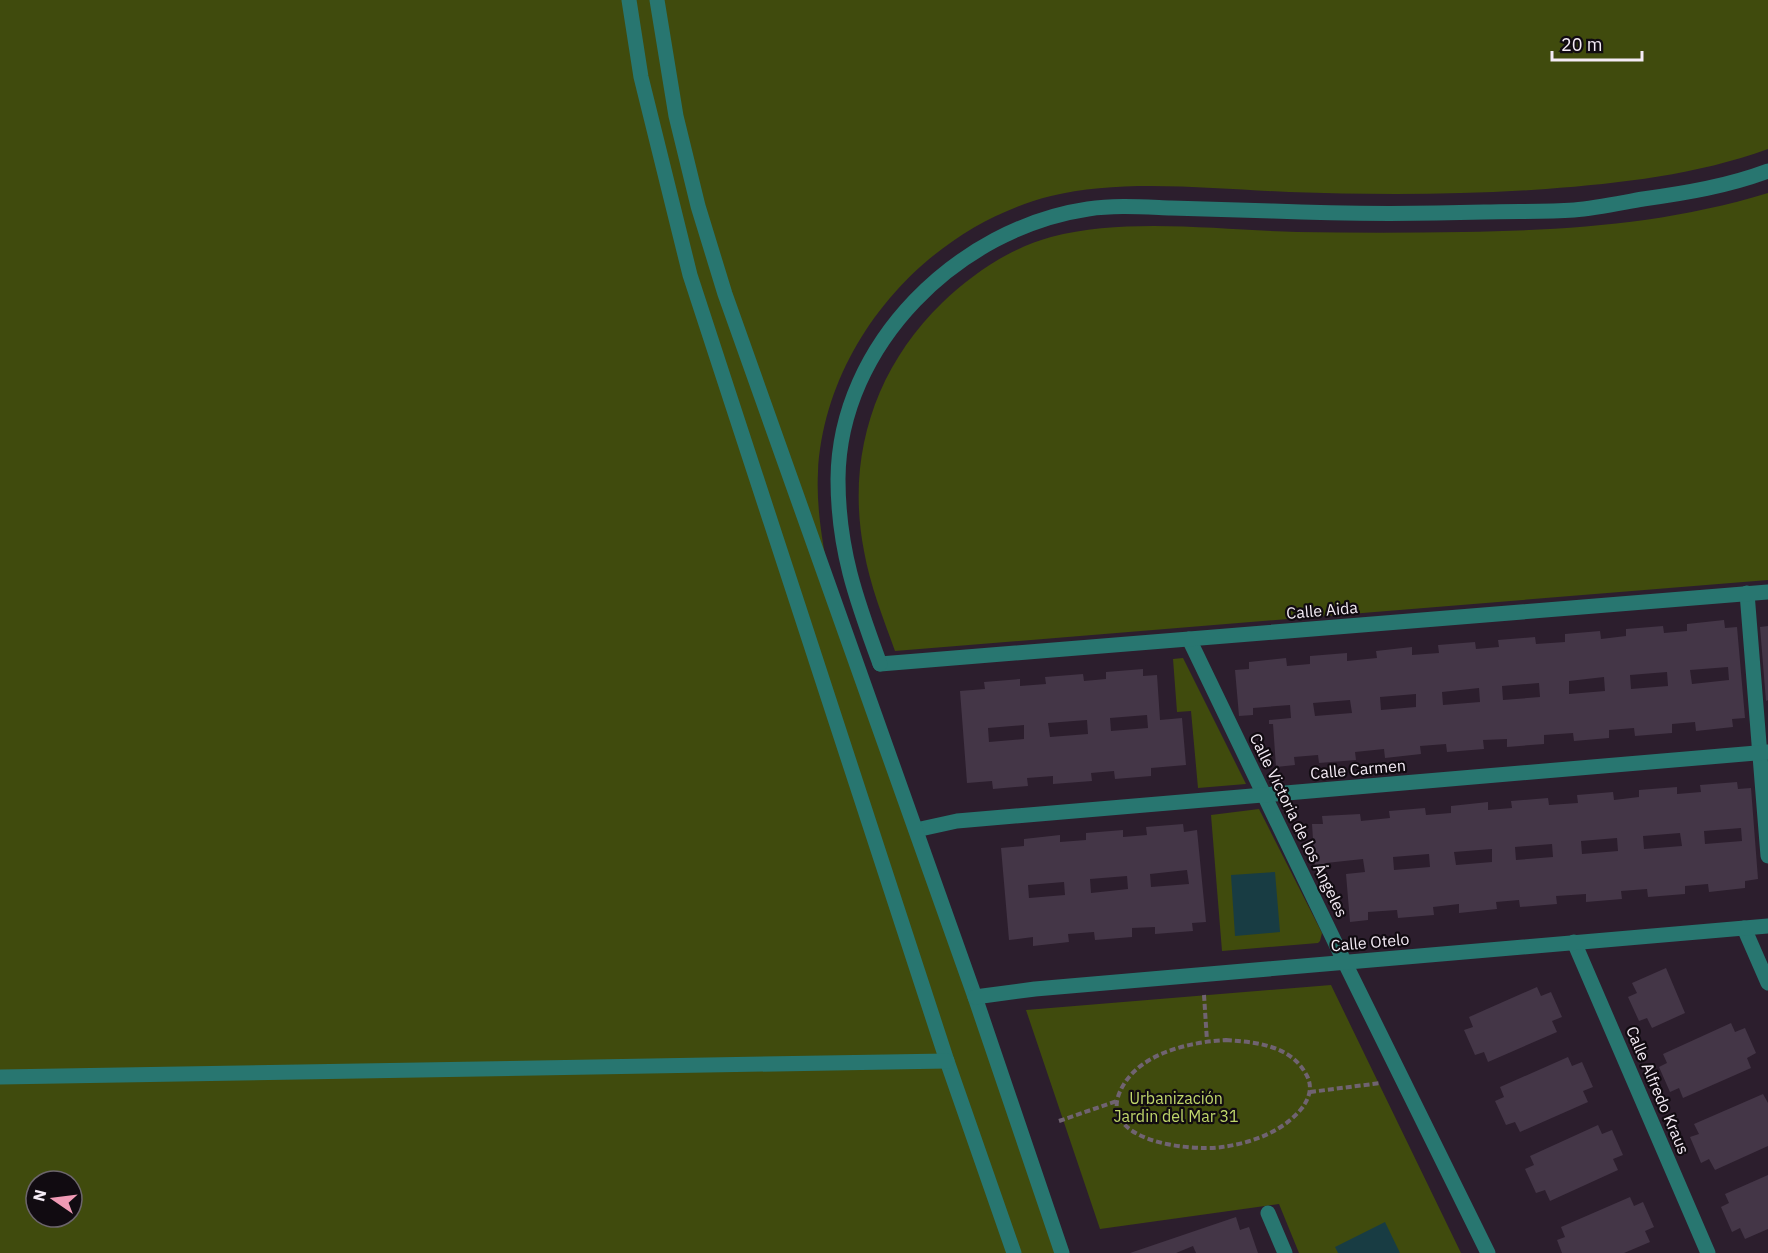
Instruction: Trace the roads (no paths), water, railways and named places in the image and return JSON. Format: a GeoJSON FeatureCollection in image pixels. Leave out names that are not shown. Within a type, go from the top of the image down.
{"type":"FeatureCollection","features":[{"type":"Feature","properties":{"kind":"street"},"geometry":{"type":"LineString","coordinates":[[629,0],[641,78],[690,275],[947,1061],[1014,1253]]}},
{"type":"Feature","properties":{"kind":"street"},"geometry":{"type":"LineString","coordinates":[[657,0],[676,116],[698,206],[725,294],[975,997],[1062,1253]]}},
{"type":"Feature","properties":{"kind":"street","name":"Calle Aida"},"geometry":{"type":"LineString","coordinates":[[1768,171],[1704,190],[1574,210],[1338,214],[1136,207],[1090,209],[1033,222],[969,254],[942,275],[916,300],[889,332],[864,374],[851,406],[843,438],[838,474],[843,548],[855,595],[880,664],[1768,592]]}},
{"type":"Feature","properties":{"kind":"street"},"geometry":{"type":"LineString","coordinates":[[1747,593],[1764,752],[1768,856]]}},
{"type":"Feature","properties":{"kind":"street","name":"Calle Victoria de los Ángeles"},"geometry":{"type":"LineString","coordinates":[[1189,639],[1488,1253]]}},
{"type":"Feature","properties":{"kind":"street","name":"Calle Carmen"},"geometry":{"type":"LineString","coordinates":[[916,830],[957,821],[1764,752]]}},
{"type":"Feature","properties":{"kind":"street","name":"Calle Otelo"},"geometry":{"type":"LineString","coordinates":[[975,997],[1018,990],[1768,927]]}},
{"type":"Feature","properties":{"kind":"street"},"geometry":{"type":"LineString","coordinates":[[1744,928],[1768,984]]}},
{"type":"Feature","properties":{"kind":"street","name":"Calle Alfredo Kraus"},"geometry":{"type":"LineString","coordinates":[[1574,942],[1708,1253]]}},
{"type":"Feature","properties":{"kind":"street"},"geometry":{"type":"LineString","coordinates":[[0,1077],[947,1061]]}},
{"type":"Feature","properties":{"kind":"street"},"geometry":{"type":"LineString","coordinates":[[1268,1213],[1285,1253]]}},
{"type":"Feature","properties":{"kind":"park label","name":"Urbanización Jardin del Mar 31"},"geometry":{"type":"Point","coordinates":[1176,1107]}}]}
